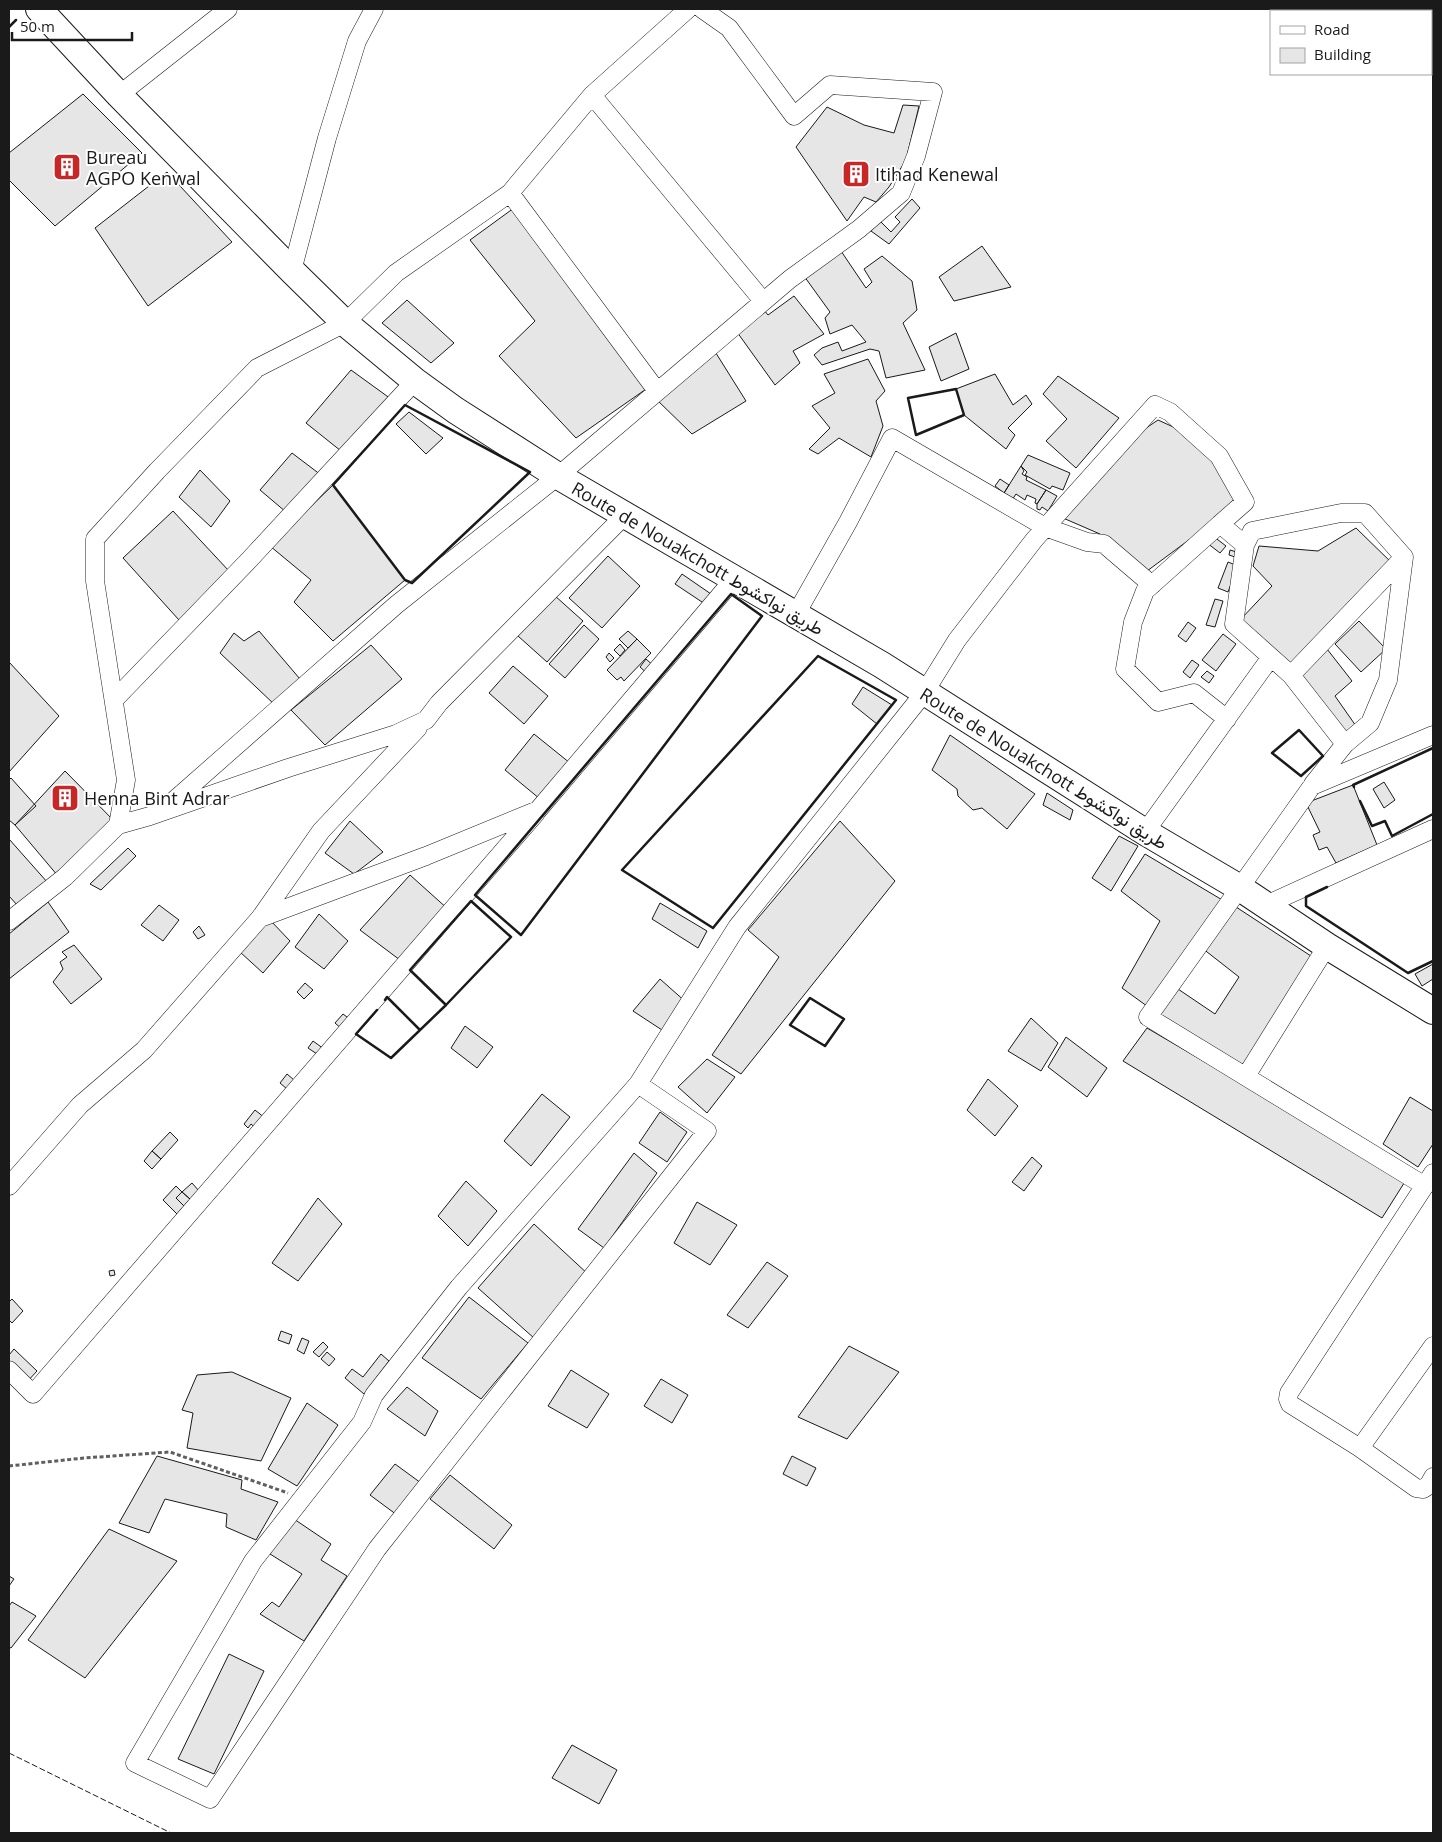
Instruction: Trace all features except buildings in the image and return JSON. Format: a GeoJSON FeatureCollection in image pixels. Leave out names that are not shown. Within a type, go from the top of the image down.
{"type":"FeatureCollection","features":[{"type":"Feature","properties":{"kind":"highway","name":"Route de Nouakchott طريق نواكشوط"},"geometry":{"type":"LineString","coordinates":[[39,9],[119,95],[345,323],[415,381],[455,410],[558,476],[796,614],[924,692],[1145,832],[1240,888],[1327,946],[1433,1011]]}},
{"type":"Feature","properties":{"kind":"street"},"geometry":{"type":"LineString","coordinates":[[119,95],[228,9]]}},
{"type":"Feature","properties":{"kind":"street"},"geometry":{"type":"LineString","coordinates":[[292,271],[327,138],[357,41],[374,9]]}},
{"type":"Feature","properties":{"kind":"street"},"geometry":{"type":"LineString","coordinates":[[118,825],[126,780],[95,581],[95,539],[157,471],[257,368],[345,323],[396,273],[510,193],[592,95],[688,9]]}},
{"type":"Feature","properties":{"kind":"street"},"geometry":{"type":"LineString","coordinates":[[161,812],[396,605],[558,476],[790,279],[860,229],[901,193],[916,156],[933,92],[830,85],[794,116],[729,28],[702,9]]}},
{"type":"Feature","properties":{"kind":"street"},"geometry":{"type":"LineString","coordinates":[[592,95],[764,302]]}},
{"type":"Feature","properties":{"kind":"street"},"geometry":{"type":"LineString","coordinates":[[510,193],[656,391]]}},
{"type":"Feature","properties":{"kind":"street"},"geometry":{"type":"LineString","coordinates":[[114,700],[250,559],[415,381]]}},
{"type":"Feature","properties":{"kind":"street"},"geometry":{"type":"LineString","coordinates":[[638,1084],[707,1131],[377,1549],[210,1799],[135,1763],[253,1561],[362,1422],[374,1395],[459,1287],[638,1084],[738,926],[924,692],[957,640],[1045,527],[1155,406],[1170,412],[1219,456],[1245,502],[1144,591],[1133,622],[1125,669],[1158,702],[1194,693],[1227,719]]}},
{"type":"Feature","properties":{"kind":"street"},"geometry":{"type":"LineString","coordinates":[[796,614],[848,522],[892,438],[1045,527],[1086,542],[1104,544],[1152,585]]}},
{"type":"Feature","properties":{"kind":"street"},"geometry":{"type":"LineString","coordinates":[[1345,744],[1291,675],[1234,624],[1245,545],[1252,531],[1341,512],[1365,513],[1404,557],[1388,680],[1370,723],[1345,744],[1312,786],[1148,1018],[1246,1076],[1429,1179],[1289,1393],[1288,1399],[1290,1404],[1360,1448],[1416,1488],[1423,1489],[1428,1486],[1433,1477]]}},
{"type":"Feature","properties":{"kind":"street"},"geometry":{"type":"LineString","coordinates":[[9,1186],[80,1106],[144,1050],[260,918],[321,831],[426,720],[439,703],[626,514]]}},
{"type":"Feature","properties":{"kind":"street"},"geometry":{"type":"LineString","coordinates":[[1220,524],[1245,545]]}},
{"type":"Feature","properties":{"kind":"street"},"geometry":{"type":"LineString","coordinates":[[1291,675],[1404,557]]}},
{"type":"Feature","properties":{"kind":"street"},"geometry":{"type":"LineString","coordinates":[[9,1370],[33,1394],[538,810],[734,579]]}},
{"type":"Feature","properties":{"kind":"street"},"geometry":{"type":"LineString","coordinates":[[1145,832],[1271,657]]}},
{"type":"Feature","properties":{"kind":"street"},"geometry":{"type":"LineString","coordinates":[[9,921],[65,877],[118,825],[396,734],[426,720]]}},
{"type":"Feature","properties":{"kind":"street"},"geometry":{"type":"LineString","coordinates":[[1312,786],[1433,735]]}},
{"type":"Feature","properties":{"kind":"street"},"geometry":{"type":"LineString","coordinates":[[260,918],[426,856],[538,810]]}},
{"type":"Feature","properties":{"kind":"street"},"geometry":{"type":"LineString","coordinates":[[1266,905],[1433,829]]}},
{"type":"Feature","properties":{"kind":"street"},"geometry":{"type":"LineString","coordinates":[[1246,1076],[1327,946]]}},
{"type":"Feature","properties":{"kind":"street"},"geometry":{"type":"LineString","coordinates":[[1360,1448],[1433,1346]]}},
{"type":"Feature","properties":{"kind":"path"},"geometry":{"type":"LineString","coordinates":[[9,1466],[170,1452],[302,1498]]}},
{"type":"Feature","properties":{"kind":"fence"},"geometry":{"type":"LineString","coordinates":[[9,1753],[171,1833]]}},
{"type":"Feature","properties":{"kind":"wall"},"geometry":{"type":"LineString","coordinates":[[9,27],[16,20]]}},
{"type":"Feature","properties":{"kind":"wall"},"geometry":{"type":"LineString","coordinates":[[956,389],[964,415],[916,435],[908,398],[956,389]]}},
{"type":"Feature","properties":{"kind":"wall"},"geometry":{"type":"LineString","coordinates":[[405,405],[530,472],[412,583],[405,580],[333,485],[405,405]]}},
{"type":"Feature","properties":{"kind":"wall"},"geometry":{"type":"LineString","coordinates":[[731,594],[762,616],[521,935],[475,895],[731,594]]}},
{"type":"Feature","properties":{"kind":"wall"},"geometry":{"type":"LineString","coordinates":[[818,656],[896,700],[713,928],[622,870],[818,656]]}},
{"type":"Feature","properties":{"kind":"wall"},"geometry":{"type":"LineString","coordinates":[[1299,730],[1323,756],[1301,776],[1272,753],[1299,730]]}},
{"type":"Feature","properties":{"kind":"wall"},"geometry":{"type":"LineString","coordinates":[[1354,787],[1353,785],[1433,748]]}},
{"type":"Feature","properties":{"kind":"wall"},"geometry":{"type":"LineString","coordinates":[[1360,801],[1372,826],[1385,821],[1392,836],[1433,814]]}},
{"type":"Feature","properties":{"kind":"wall"},"geometry":{"type":"LineString","coordinates":[[1327,887],[1306,897],[1306,906],[1408,973],[1433,961]]}},
{"type":"Feature","properties":{"kind":"wall"},"geometry":{"type":"LineString","coordinates":[[471,901],[511,937],[446,1005],[410,970],[471,901]]}},
{"type":"Feature","properties":{"kind":"wall"},"geometry":{"type":"LineString","coordinates":[[385,1000],[387,997],[420,1030]]}},
{"type":"Feature","properties":{"kind":"wall"},"geometry":{"type":"LineString","coordinates":[[810,998],[844,1019],[825,1046],[790,1025],[810,998]]}},
{"type":"Feature","properties":{"kind":"wall"},"geometry":{"type":"LineString","coordinates":[[377,1010],[356,1034],[391,1058],[446,1005]]}},
{"type":"Feature","properties":{"kind":"place","name":"Bureau AGPO Kenwal"},"geometry":{"type":"Point","coordinates":[67,167]}},
{"type":"Feature","properties":{"kind":"place","name":"Itihad Kenewal"},"geometry":{"type":"Point","coordinates":[856,174]}},
{"type":"Feature","properties":{"kind":"place","name":"Henna Bint Adrar"},"geometry":{"type":"Point","coordinates":[65,798]}}]}
